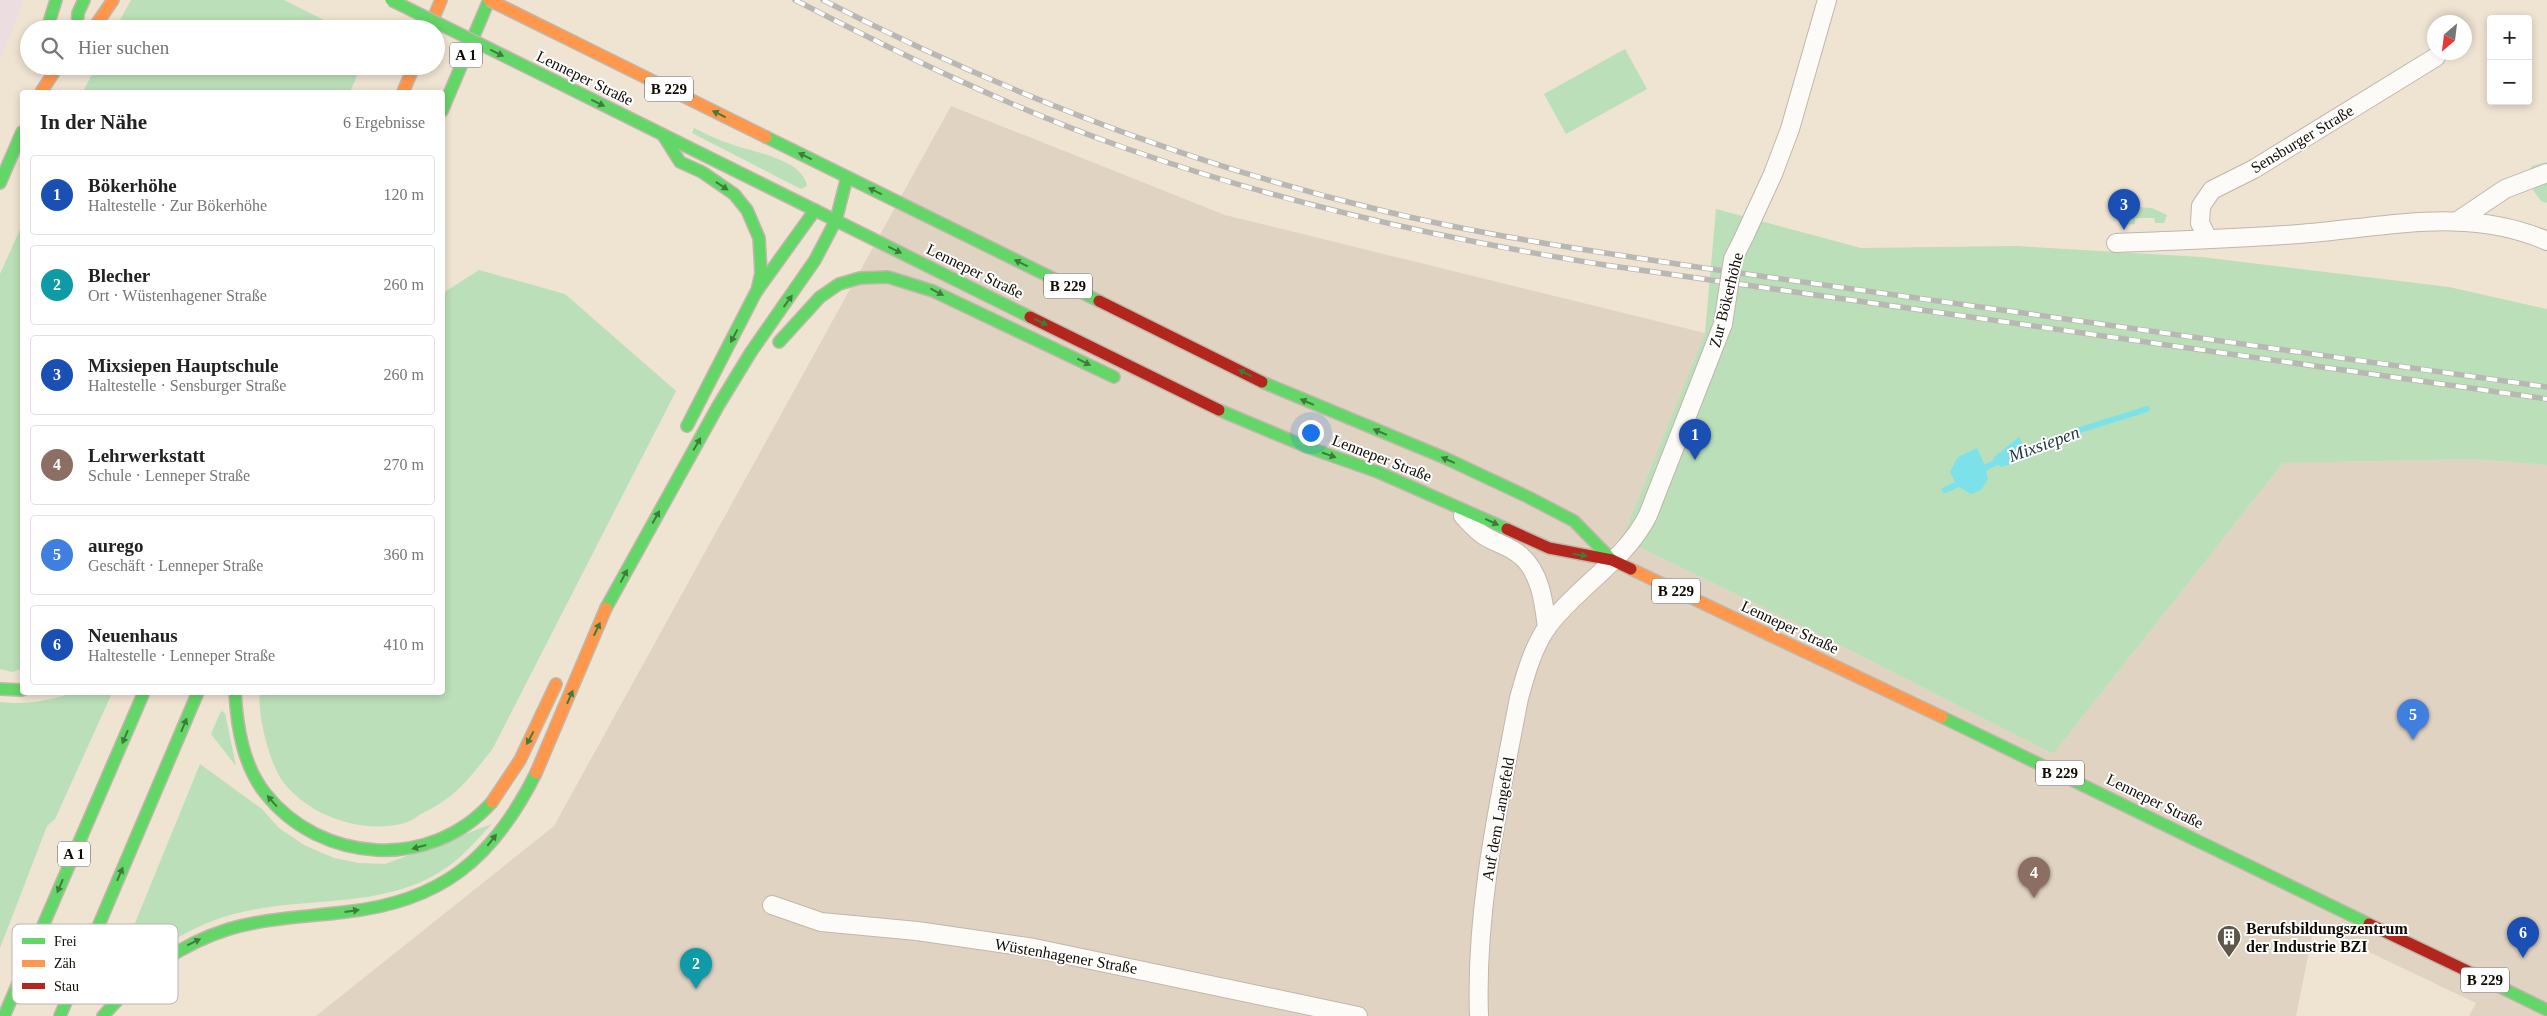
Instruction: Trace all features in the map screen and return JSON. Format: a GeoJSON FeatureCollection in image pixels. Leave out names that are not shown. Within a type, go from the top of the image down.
{"type":"FeatureCollection","features":[{"type":"Feature","properties":{"kind":"main road"},"geometry":{"type":"LineString","coordinates":[[50,20],[56,0]]}},
{"type":"Feature","properties":{"kind":"main road"},"geometry":{"type":"LineString","coordinates":[[78,20],[78,13],[84,0]]}},
{"type":"Feature","properties":{"kind":"main road"},"geometry":{"type":"LineString","coordinates":[[100,20],[113,0]]}},
{"type":"Feature","properties":{"kind":"main road","name":"Lenneper Straße"},"geometry":{"type":"LineString","coordinates":[[391,0],[431,20]]}},
{"type":"Feature","properties":{"kind":"main road"},"geometry":{"type":"LineString","coordinates":[[433,20],[441,0]]}},
{"type":"Feature","properties":{"kind":"main road","name":"Lenneper Straße"},"geometry":{"type":"LineString","coordinates":[[489,0],[1289,394],[1445,458],[1528,497],[1574,521],[1612,560]]}},
{"type":"Feature","properties":{"kind":"main road","name":"A 1"},"geometry":{"type":"LineString","coordinates":[[445,104],[489,0]]}},
{"type":"Feature","properties":{"kind":"main road","name":"Lenneper Straße"},"geometry":{"type":"LineString","coordinates":[[445,27],[663,135],[822,203],[836,220],[1226,414],[1276,435],[1378,472],[1549,548],[1612,560],[2101,793],[2547,1010]]}},
{"type":"Feature","properties":{"kind":"main road"},"geometry":{"type":"LineString","coordinates":[[39,75],[40,90]]}},
{"type":"Feature","properties":{"kind":"main road"},"geometry":{"type":"LineString","coordinates":[[41,90],[52,75]]}},
{"type":"Feature","properties":{"kind":"main road"},"geometry":{"type":"LineString","coordinates":[[404,90],[410,75]]}},
{"type":"Feature","properties":{"kind":"main road"},"geometry":{"type":"LineString","coordinates":[[663,135],[680,162],[702,172],[734,194],[747,210],[759,238],[761,273],[756,292]]}},
{"type":"Feature","properties":{"kind":"main road"},"geometry":{"type":"LineString","coordinates":[[0,183],[20,137]]}},
{"type":"Feature","properties":{"kind":"main road"},"geometry":{"type":"LineString","coordinates":[[683,434],[756,292],[822,203],[847,177]]}},
{"type":"Feature","properties":{"kind":"main road"},"geometry":{"type":"LineString","coordinates":[[178,951],[193,942],[218,932],[276,919],[355,911],[401,902],[451,879],[471,864],[501,829],[544,757],[608,605],[740,370],[822,251],[836,220],[847,177]]}},
{"type":"Feature","properties":{"kind":"main road"},"geometry":{"type":"LineString","coordinates":[[740,370],[783,339],[806,310],[824,293],[854,279],[877,276],[895,278],[929,287],[1114,376],[1148,375]]}},
{"type":"Feature","properties":{"kind":"main road"},"geometry":{"type":"LineString","coordinates":[[235,695],[236,716],[242,745],[255,776],[275,805],[300,826],[332,842],[356,850],[388,853],[440,841],[468,825],[491,804],[503,788],[561,674]]}},
{"type":"Feature","properties":{"kind":"main road"},"geometry":{"type":"LineString","coordinates":[[0,689],[20,690]]}},
{"type":"Feature","properties":{"kind":"main road","name":"A 1"},"geometry":{"type":"LineString","coordinates":[[44,924],[143,695]]}},
{"type":"Feature","properties":{"kind":"main road"},"geometry":{"type":"LineString","coordinates":[[99,924],[197,695]]}},
{"type":"Feature","properties":{"kind":"main road","name":"A 1"},"geometry":{"type":"LineString","coordinates":[[4,1016],[12,997]]}},
{"type":"Feature","properties":{"kind":"main road"},"geometry":{"type":"LineString","coordinates":[[60,1016],[65,1004]]}},
{"type":"Feature","properties":{"kind":"main road"},"geometry":{"type":"LineString","coordinates":[[103,1016],[112,1004]]}},
{"type":"Feature","properties":{"kind":"street","name":"Zur Bökerhöhe"},"geometry":{"type":"LineString","coordinates":[[1612,560],[1638,535],[1648,516],[1723,324],[1733,259],[1770,182],[1790,129],[1827,0]]}},
{"type":"Feature","properties":{"kind":"street","name":"Sensburger Straße"},"geometry":{"type":"LineString","coordinates":[[2207,237],[2200,223],[2201,206],[2212,190],[2254,170],[2431,60]]}},
{"type":"Feature","properties":{"kind":"street"},"geometry":{"type":"LineString","coordinates":[[2459,220],[2505,190],[2547,173]]}},
{"type":"Feature","properties":{"kind":"street"},"geometry":{"type":"LineString","coordinates":[[2116,243],[2309,233],[2459,220],[2501,225],[2547,241]]}},
{"type":"Feature","properties":{"kind":"street"},"geometry":{"type":"LineString","coordinates":[[1448,502],[1483,535],[1511,549],[1529,564],[1536,578],[1543,601],[1547,628]]}},
{"type":"Feature","properties":{"kind":"street","name":"Auf dem Langefeld"},"geometry":{"type":"LineString","coordinates":[[1479,1016],[1481,936],[1488,869],[1519,698],[1535,649],[1547,628],[1579,591],[1612,560]]}},
{"type":"Feature","properties":{"kind":"street","name":"Wüstenhagener Straße"},"geometry":{"type":"LineString","coordinates":[[772,905],[821,922],[917,931],[1034,948],[1358,1016]]}},
{"type":"Feature","properties":{"kind":"shaded area"},"geometry":{"type":"Polygon","coordinates":[[[0,0],[24,0],[0,60],[0,0]]]}},
{"type":"Feature","properties":{"kind":"shaded area"},"geometry":{"type":"Polygon","coordinates":[[[951,106],[1225,215],[1705,333],[1622,539],[1812,631],[2053,754],[2283,463],[2474,459],[2547,465],[2547,1016],[2469,1016],[2476,1003],[2314,926],[2296,1016],[316,1016],[554,826],[951,106]]]}},
{"type":"Feature","properties":{"kind":"green space"},"geometry":{"type":"Polygon","coordinates":[[[131,0],[284,0],[324,20],[120,20],[131,0]]]}},
{"type":"Feature","properties":{"kind":"green space"},"geometry":{"type":"Polygon","coordinates":[[[1625,49],[1647,89],[1566,134],[1544,94],[1625,49]]]}},
{"type":"Feature","properties":{"kind":"green space"},"geometry":{"type":"Polygon","coordinates":[[[92,75],[357,75],[351,90],[84,90],[92,75]]]}},
{"type":"Feature","properties":{"kind":"green space"},"geometry":{"type":"Polygon","coordinates":[[[694,128],[721,141],[787,163],[803,177],[807,186],[801,189],[692,133],[694,128]]]}},
{"type":"Feature","properties":{"kind":"green space"},"geometry":{"type":"Polygon","coordinates":[[[2547,162],[2547,203],[2541,201],[2525,179],[2532,166],[2547,162]]]}},
{"type":"Feature","properties":{"kind":"green space"},"geometry":{"type":"Polygon","coordinates":[[[2137,207],[2152,208],[2167,215],[2164,223],[2155,223],[2154,218],[2135,218],[2135,224],[2123,225],[2127,212],[2137,207]]]}},
{"type":"Feature","properties":{"kind":"green space"},"geometry":{"type":"Polygon","coordinates":[[[1716,209],[1861,248],[2016,246],[2201,257],[2449,287],[2547,309],[2547,465],[2474,459],[2283,463],[2053,754],[1812,631],[1622,539],[1705,333],[1716,209]]]}},
{"type":"Feature","properties":{"kind":"green space"},"geometry":{"type":"Polygon","coordinates":[[[20,229],[20,670],[12,672],[0,669],[0,274],[20,229]]]}},
{"type":"Feature","properties":{"kind":"green space"},"geometry":{"type":"Polygon","coordinates":[[[479,270],[565,294],[676,391],[493,748],[470,777],[453,794],[411,820],[385,826],[353,824],[322,813],[307,805],[284,783],[269,753],[263,727],[260,695],[445,695],[445,292],[479,270]]]}},
{"type":"Feature","properties":{"kind":"green space"},"geometry":{"type":"Polygon","coordinates":[[[65,695],[111,695],[55,819],[47,826],[0,948],[0,702],[37,702],[65,695]]]}},
{"type":"Feature","properties":{"kind":"green space"},"geometry":{"type":"Polygon","coordinates":[[[221,711],[225,713],[236,766],[211,734],[221,711]]]}},
{"type":"Feature","properties":{"kind":"green space"},"geometry":{"type":"Polygon","coordinates":[[[200,764],[262,809],[279,828],[304,845],[334,858],[359,863],[385,864],[492,824],[454,862],[430,878],[404,888],[378,895],[293,904],[238,913],[198,927],[178,938],[178,924],[135,924],[200,764]]]}},
{"type":"Feature","properties":{"kind":"water"},"geometry":{"type":"Polygon","coordinates":[[[2019,437],[2031,458],[2001,467],[1994,462],[1993,458],[2019,437]]]}},
{"type":"Feature","properties":{"kind":"water"},"geometry":{"type":"Polygon","coordinates":[[[1977,448],[1985,466],[1988,479],[1981,490],[1971,494],[1957,486],[1950,472],[1958,457],[1977,448]]]}},
{"type":"Feature","properties":{"kind":"waterway","name":"Mixsiepen"},"geometry":{"type":"LineString","coordinates":[[2022,453],[2054,442],[2070,433],[2147,409]]}},
{"type":"Feature","properties":{"kind":"waterway","name":"Mixsiepen"},"geometry":{"type":"LineString","coordinates":[[1978,471],[2001,460]]}},
{"type":"Feature","properties":{"kind":"waterway","name":"Mixsiepen"},"geometry":{"type":"LineString","coordinates":[[1945,490],[1964,481]]}},
{"type":"Feature","properties":{"kind":"railway"},"geometry":{"type":"LineString","coordinates":[[795,0],[957,80],[1040,116],[1125,148],[1243,186],[1422,231],[1605,265],[2547,399]]}},
{"type":"Feature","properties":{"kind":"railway"},"geometry":{"type":"LineString","coordinates":[[823,0],[891,34],[1029,96],[1170,149],[1315,193],[1427,221],[1545,243],[1704,268],[2547,387]]}},
{"type":"Feature","properties":{"kind":"traffic: fast"},"geometry":{"type":"LineString","coordinates":[[50,20],[56,0]]}},
{"type":"Feature","properties":{"kind":"traffic: fast"},"geometry":{"type":"LineString","coordinates":[[78,20],[78,13],[84,0]]}},
{"type":"Feature","properties":{"kind":"traffic: fast"},"geometry":{"type":"LineString","coordinates":[[391,0],[431,20]]}},
{"type":"Feature","properties":{"kind":"traffic: fast"},"geometry":{"type":"LineString","coordinates":[[445,104],[489,0]]}},
{"type":"Feature","properties":{"kind":"traffic: fast"},"geometry":{"type":"LineString","coordinates":[[445,27],[555,81]]}},
{"type":"Feature","properties":{"kind":"traffic: fast"},"geometry":{"type":"LineString","coordinates":[[555,81],[1030,317]]}},
{"type":"Feature","properties":{"kind":"traffic: fast"},"geometry":{"type":"LineString","coordinates":[[663,135],[680,162],[702,172],[734,194],[747,210],[759,238],[761,273],[757,291]]}},
{"type":"Feature","properties":{"kind":"traffic: fast"},"geometry":{"type":"LineString","coordinates":[[0,183],[20,137]]}},
{"type":"Feature","properties":{"kind":"traffic: fast"},"geometry":{"type":"LineString","coordinates":[[766,137],[1099,301]]}},
{"type":"Feature","properties":{"kind":"traffic: fast"},"geometry":{"type":"LineString","coordinates":[[836,220],[847,177]]}},
{"type":"Feature","properties":{"kind":"traffic: fast"},"geometry":{"type":"LineString","coordinates":[[687,426],[756,292],[815,210]]}},
{"type":"Feature","properties":{"kind":"traffic: fast"},"geometry":{"type":"LineString","coordinates":[[606,608],[718,406],[751,352],[815,260],[836,220]]}},
{"type":"Feature","properties":{"kind":"traffic: fast"},"geometry":{"type":"LineString","coordinates":[[779,342],[820,297],[839,284],[860,278],[888,277],[933,291],[1114,377]]}},
{"type":"Feature","properties":{"kind":"traffic: fast"},"geometry":{"type":"LineString","coordinates":[[1262,382],[1445,458],[1528,497],[1574,521],[1612,560]]}},
{"type":"Feature","properties":{"kind":"traffic: fast"},"geometry":{"type":"LineString","coordinates":[[1219,410],[1307,447],[1378,472],[1507,529]]}},
{"type":"Feature","properties":{"kind":"traffic: fast"},"geometry":{"type":"LineString","coordinates":[[0,689],[20,690]]}},
{"type":"Feature","properties":{"kind":"traffic: fast"},"geometry":{"type":"LineString","coordinates":[[44,924],[143,695]]}},
{"type":"Feature","properties":{"kind":"traffic: fast"},"geometry":{"type":"LineString","coordinates":[[99,924],[197,695]]}},
{"type":"Feature","properties":{"kind":"traffic: fast"},"geometry":{"type":"LineString","coordinates":[[235,695],[242,745],[257,782],[288,817],[316,834],[345,845],[377,850],[408,848],[439,840],[467,824],[492,802]]}},
{"type":"Feature","properties":{"kind":"traffic: fast"},"geometry":{"type":"LineString","coordinates":[[1942,717],[2369,924]]}},
{"type":"Feature","properties":{"kind":"traffic: fast"},"geometry":{"type":"LineString","coordinates":[[178,951],[210,936],[243,925],[379,907],[409,898],[436,886],[460,871],[482,852],[502,830],[536,773]]}},
{"type":"Feature","properties":{"kind":"traffic: fast"},"geometry":{"type":"LineString","coordinates":[[2486,980],[2547,1010]]}},
{"type":"Feature","properties":{"kind":"traffic: fast"},"geometry":{"type":"LineString","coordinates":[[4,1016],[12,997]]}},
{"type":"Feature","properties":{"kind":"traffic: fast"},"geometry":{"type":"LineString","coordinates":[[60,1016],[65,1004]]}},
{"type":"Feature","properties":{"kind":"traffic: fast"},"geometry":{"type":"LineString","coordinates":[[103,1016],[113,1004]]}},
{"type":"Feature","properties":{"kind":"traffic: slow"},"geometry":{"type":"LineString","coordinates":[[99,20],[113,0]]}},
{"type":"Feature","properties":{"kind":"traffic: slow"},"geometry":{"type":"LineString","coordinates":[[433,20],[441,0]]}},
{"type":"Feature","properties":{"kind":"traffic: slow"},"geometry":{"type":"LineString","coordinates":[[489,0],[574,42]]}},
{"type":"Feature","properties":{"kind":"traffic: slow"},"geometry":{"type":"LineString","coordinates":[[574,42],[766,137]]}},
{"type":"Feature","properties":{"kind":"traffic: slow"},"geometry":{"type":"LineString","coordinates":[[42,90],[52,75]]}},
{"type":"Feature","properties":{"kind":"traffic: slow"},"geometry":{"type":"LineString","coordinates":[[404,90],[410,75]]}},
{"type":"Feature","properties":{"kind":"traffic: slow"},"geometry":{"type":"LineString","coordinates":[[1631,569],[1942,717]]}},
{"type":"Feature","properties":{"kind":"traffic: slow"},"geometry":{"type":"LineString","coordinates":[[536,773],[606,608]]}},
{"type":"Feature","properties":{"kind":"traffic: slow"},"geometry":{"type":"LineString","coordinates":[[492,802],[520,760],[556,684]]}},
{"type":"Feature","properties":{"kind":"traffic: jam"},"geometry":{"type":"LineString","coordinates":[[1099,301],[1262,382]]}},
{"type":"Feature","properties":{"kind":"traffic: jam"},"geometry":{"type":"LineString","coordinates":[[1030,317],[1219,410]]}},
{"type":"Feature","properties":{"kind":"traffic: jam"},"geometry":{"type":"LineString","coordinates":[[1507,529],[1549,548],[1612,560],[1631,569]]}},
{"type":"Feature","properties":{"kind":"traffic: jam"},"geometry":{"type":"LineString","coordinates":[[2369,924],[2486,980]]}},
{"type":"Feature","properties":{"kind":"place","name":"Mixsiepen Hauptschule"},"geometry":{"type":"Point","coordinates":[2124,230]}},
{"type":"Feature","properties":{"kind":"place","name":"Bökerhöhe"},"geometry":{"type":"Point","coordinates":[1695,460]}},
{"type":"Feature","properties":{"kind":"place","name":"aurego"},"geometry":{"type":"Point","coordinates":[2413,740]}},
{"type":"Feature","properties":{"kind":"place","name":"Lehrwerkstatt"},"geometry":{"type":"Point","coordinates":[2034,898]}},
{"type":"Feature","properties":{"kind":"place","name":"Berufsbildungszentrum der Industrie BZI"},"geometry":{"type":"Point","coordinates":[2229,958]}},
{"type":"Feature","properties":{"kind":"place","name":"Neuenhaus"},"geometry":{"type":"Point","coordinates":[2523,958]}},
{"type":"Feature","properties":{"kind":"place","name":"Blecher"},"geometry":{"type":"Point","coordinates":[696,989]}}]}
